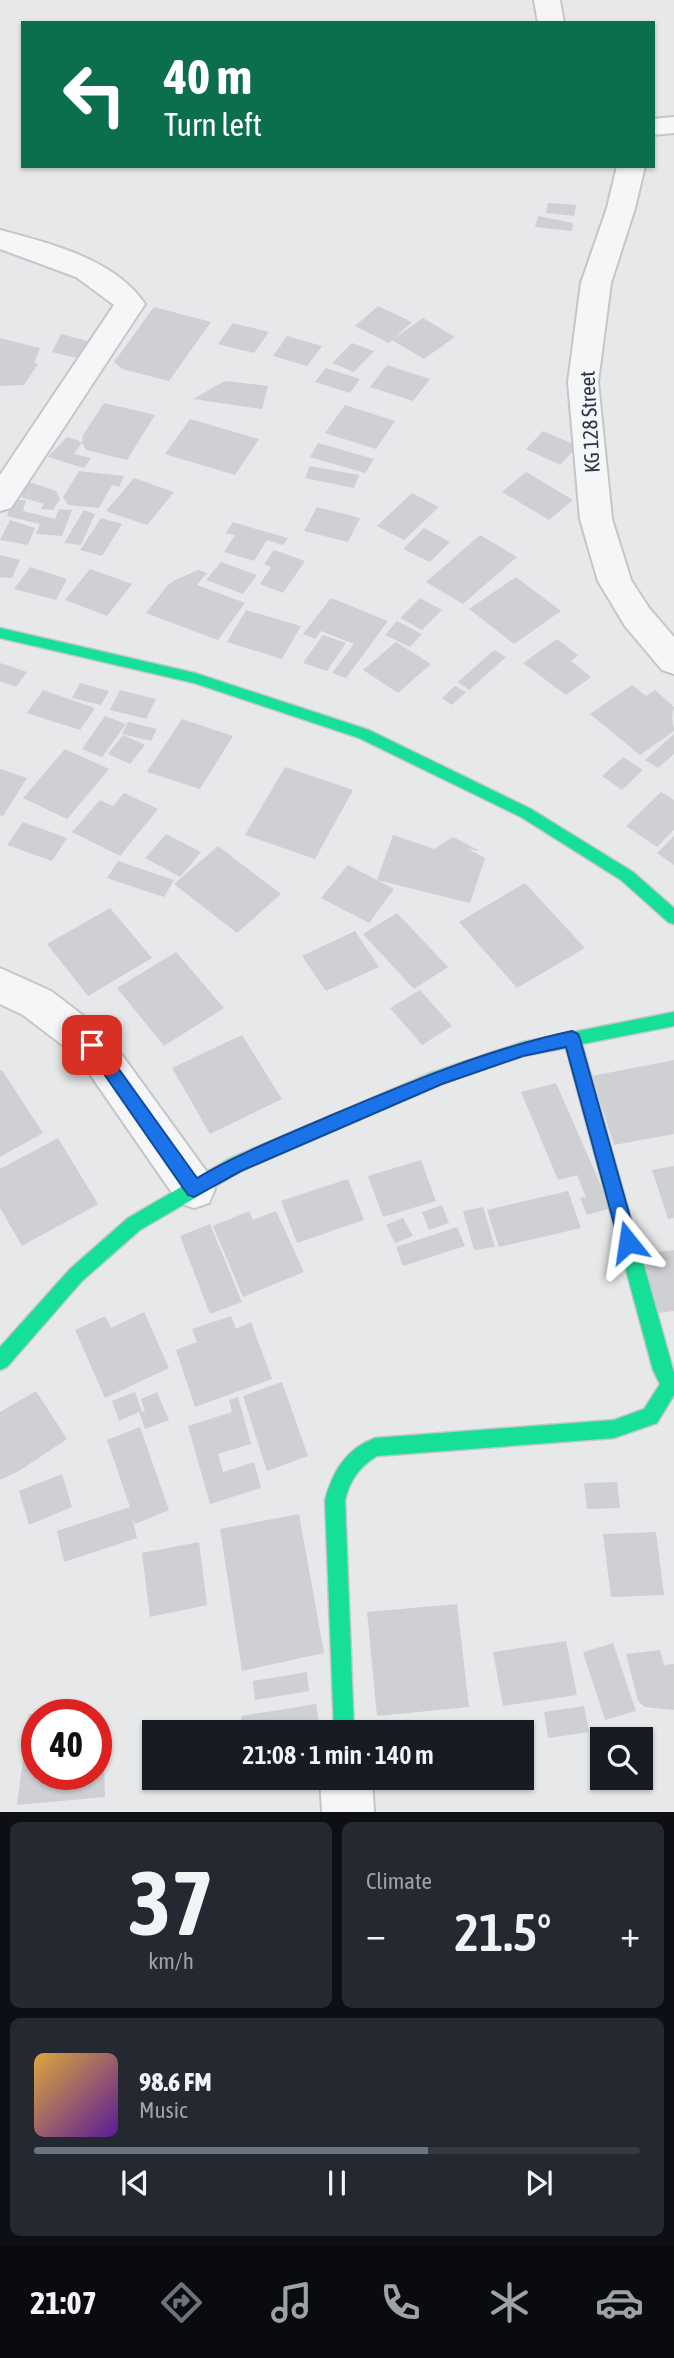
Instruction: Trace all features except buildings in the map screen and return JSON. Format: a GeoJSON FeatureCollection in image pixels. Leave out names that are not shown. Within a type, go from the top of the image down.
{"type":"FeatureCollection","features":[{"type":"Feature","properties":{"kind":"street"},"geometry":{"type":"LineString","coordinates":[[547,0],[551,21]]}},
{"type":"Feature","properties":{"kind":"street"},"geometry":{"type":"LineString","coordinates":[[655,127],[674,124]]}},
{"type":"Feature","properties":{"kind":"street","name":"KG 128 Street"},"geometry":{"type":"LineString","coordinates":[[631,168],[621,208],[596,282],[583,382],[596,519],[615,581],[636,617],[674,661]]}},
{"type":"Feature","properties":{"kind":"street"},"geometry":{"type":"LineString","coordinates":[[0,239],[93,272],[117,288],[130,303],[0,500]]}},
{"type":"Feature","properties":{"kind":"street"},"geometry":{"type":"LineString","coordinates":[[0,634],[195,678],[364,734],[526,813],[626,876],[674,917]]}},
{"type":"Feature","properties":{"kind":"street"},"geometry":{"type":"LineString","coordinates":[[0,985],[37,1003],[92,1045],[194,1189]]}},
{"type":"Feature","properties":{"kind":"street"},"geometry":{"type":"LineString","coordinates":[[0,1361],[76,1275],[134,1224],[235,1165],[437,1078],[523,1049],[674,1019]]}},
{"type":"Feature","properties":{"kind":"street"},"geometry":{"type":"LineString","coordinates":[[344,1720],[335,1500],[340,1475],[352,1458],[375,1447],[614,1429],[639,1422],[657,1411],[670,1384],[662,1370],[572,1039]]}},
{"type":"Feature","properties":{"kind":"street"},"geometry":{"type":"LineString","coordinates":[[347,1790],[348,1812]]}},
{"type":"Feature","properties":{"kind":"traffic: fast"},"geometry":{"type":"LineString","coordinates":[[0,633],[195,678],[364,734],[526,813],[627,876],[674,917]]}},
{"type":"Feature","properties":{"kind":"traffic: fast"},"geometry":{"type":"LineString","coordinates":[[0,1361],[76,1275],[134,1224],[235,1165],[437,1078],[523,1049],[674,1019]]}},
{"type":"Feature","properties":{"kind":"traffic: fast"},"geometry":{"type":"LineString","coordinates":[[344,1720],[335,1500],[340,1482],[353,1462],[375,1447],[614,1429],[650,1416],[670,1384],[662,1370],[572,1039]]}},
{"type":"Feature","properties":{"kind":"route"},"geometry":{"type":"LineString","coordinates":[[92,1045],[194,1189],[235,1165],[437,1078],[523,1049],[572,1039],[628,1242]]}}]}
